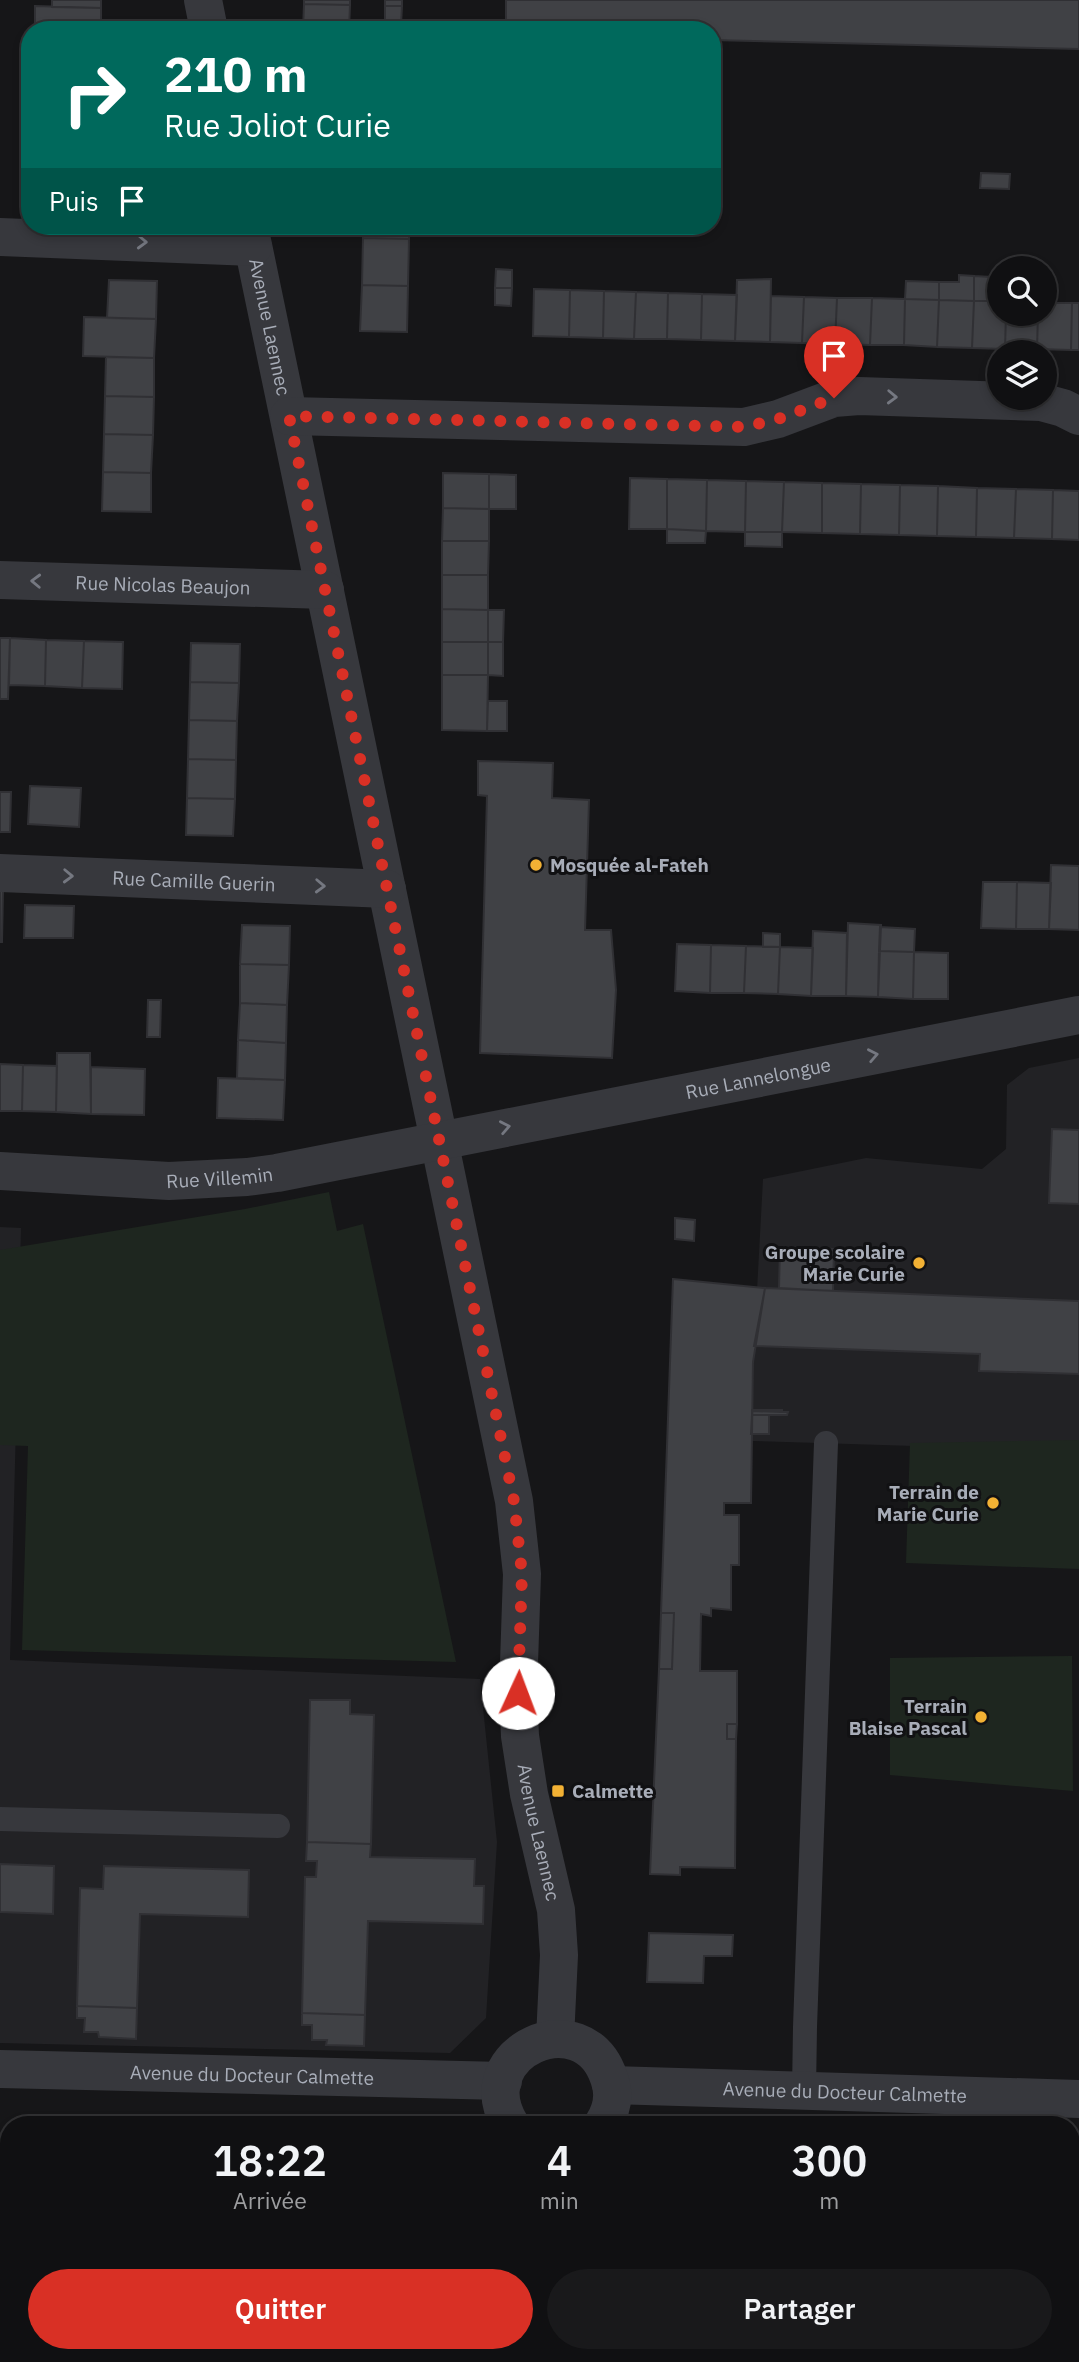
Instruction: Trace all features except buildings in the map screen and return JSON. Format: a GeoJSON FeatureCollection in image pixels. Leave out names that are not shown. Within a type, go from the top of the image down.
{"type":"FeatureCollection","features":[{"type":"Feature","properties":{"kind":"street"},"geometry":{"type":"LineString","coordinates":[[203,0],[207,21]]}},
{"type":"Feature","properties":{"kind":"street"},"geometry":{"type":"LineString","coordinates":[[0,237],[251,236]]}},
{"type":"Feature","properties":{"kind":"street","name":"Avenue Laennec"},"geometry":{"type":"LineString","coordinates":[[251,236],[514,1501],[522,1574],[518,1693],[520,1736],[529,1794],[556,1910],[559,1955],[555,2039]]}},
{"type":"Feature","properties":{"kind":"street"},"geometry":{"type":"LineString","coordinates":[[289,416],[744,427],[778,419],[834,398],[859,396],[1041,402],[1079,416]]}},
{"type":"Feature","properties":{"kind":"street","name":"Rue Nicolas Beaujon"},"geometry":{"type":"LineString","coordinates":[[0,580],[325,590]]}},
{"type":"Feature","properties":{"kind":"street","name":"Rue Camille Guerin"},"geometry":{"type":"LineString","coordinates":[[0,873],[387,889]]}},
{"type":"Feature","properties":{"kind":"street","name":"Rue Lannelongue"},"geometry":{"type":"LineString","coordinates":[[439,1141],[1079,1015]]}},
{"type":"Feature","properties":{"kind":"street","name":"Rue Villemin"},"geometry":{"type":"LineString","coordinates":[[0,1171],[169,1181],[215,1179],[277,1172],[439,1141]]}},
{"type":"Feature","properties":{"kind":"street"},"geometry":{"type":"LineString","coordinates":[[507,2116],[501,2099],[503,2081],[510,2064],[522,2050],[537,2042],[555,2039],[581,2044],[595,2054],[606,2068],[612,2103],[606,2116]]}},
{"type":"Feature","properties":{"kind":"street","name":"Avenue du Docteur Calmette"},"geometry":{"type":"LineString","coordinates":[[0,2069],[503,2081]]}},
{"type":"Feature","properties":{"kind":"street","name":"Avenue du Docteur Calmette"},"geometry":{"type":"LineString","coordinates":[[611,2085],[1079,2099]]}},
{"type":"Feature","properties":{"kind":"lane"},"geometry":{"type":"LineString","coordinates":[[804,2092],[804,2027],[826,1443]]}},
{"type":"Feature","properties":{"kind":"lane"},"geometry":{"type":"LineString","coordinates":[[0,1819],[278,1826]]}},
{"type":"Feature","properties":{"kind":"shaded area","name":"Groupe scolaire Marie Curie"},"geometry":{"type":"Polygon","coordinates":[[[1079,1058],[1079,1451],[752,1441],[763,1179],[866,1158],[982,1169],[1006,1149],[1007,1085],[1029,1068],[1079,1058]]]}},
{"type":"Feature","properties":{"kind":"shaded area"},"geometry":{"type":"Polygon","coordinates":[[[329,1192],[337,1231],[363,1224],[456,1662],[22,1650],[28,1446],[0,1445],[0,1250],[245,1209],[329,1192]]]}},
{"type":"Feature","properties":{"kind":"shaded area"},"geometry":{"type":"Polygon","coordinates":[[[0,1227],[21,1228],[10,1660],[480,1679],[497,1842],[486,2018],[450,2053],[0,2043],[0,1227]]]}},
{"type":"Feature","properties":{"kind":"shaded area","name":"Terrain de Marie Curie"},"geometry":{"type":"Polygon","coordinates":[[[1079,1440],[1079,1569],[906,1563],[910,1443],[1079,1440]]]}},
{"type":"Feature","properties":{"kind":"shaded area","name":"Terrain Blaise Pascal"},"geometry":{"type":"Polygon","coordinates":[[[1072,1656],[1073,1791],[890,1775],[890,1658],[1072,1656]]]}},
{"type":"Feature","properties":{"kind":"place","name":"Mosquée al-Fateh"},"geometry":{"type":"Point","coordinates":[536,865]}},
{"type":"Feature","properties":{"kind":"place","name":"Groupe scolaire Marie Curie"},"geometry":{"type":"Point","coordinates":[919,1263]}},
{"type":"Feature","properties":{"kind":"place","name":"Terrain de Marie Curie"},"geometry":{"type":"Point","coordinates":[993,1503]}},
{"type":"Feature","properties":{"kind":"place","name":"Terrain Blaise Pascal"},"geometry":{"type":"Point","coordinates":[981,1717]}},
{"type":"Feature","properties":{"kind":"place","name":"Calmette"},"geometry":{"type":"Point","coordinates":[558,1791]}},
{"type":"Feature","properties":{"kind":"route"},"geometry":{"type":"LineString","coordinates":[[518,1693],[522,1574],[514,1501],[289,416],[744,427],[778,419],[834,398]]}}]}
